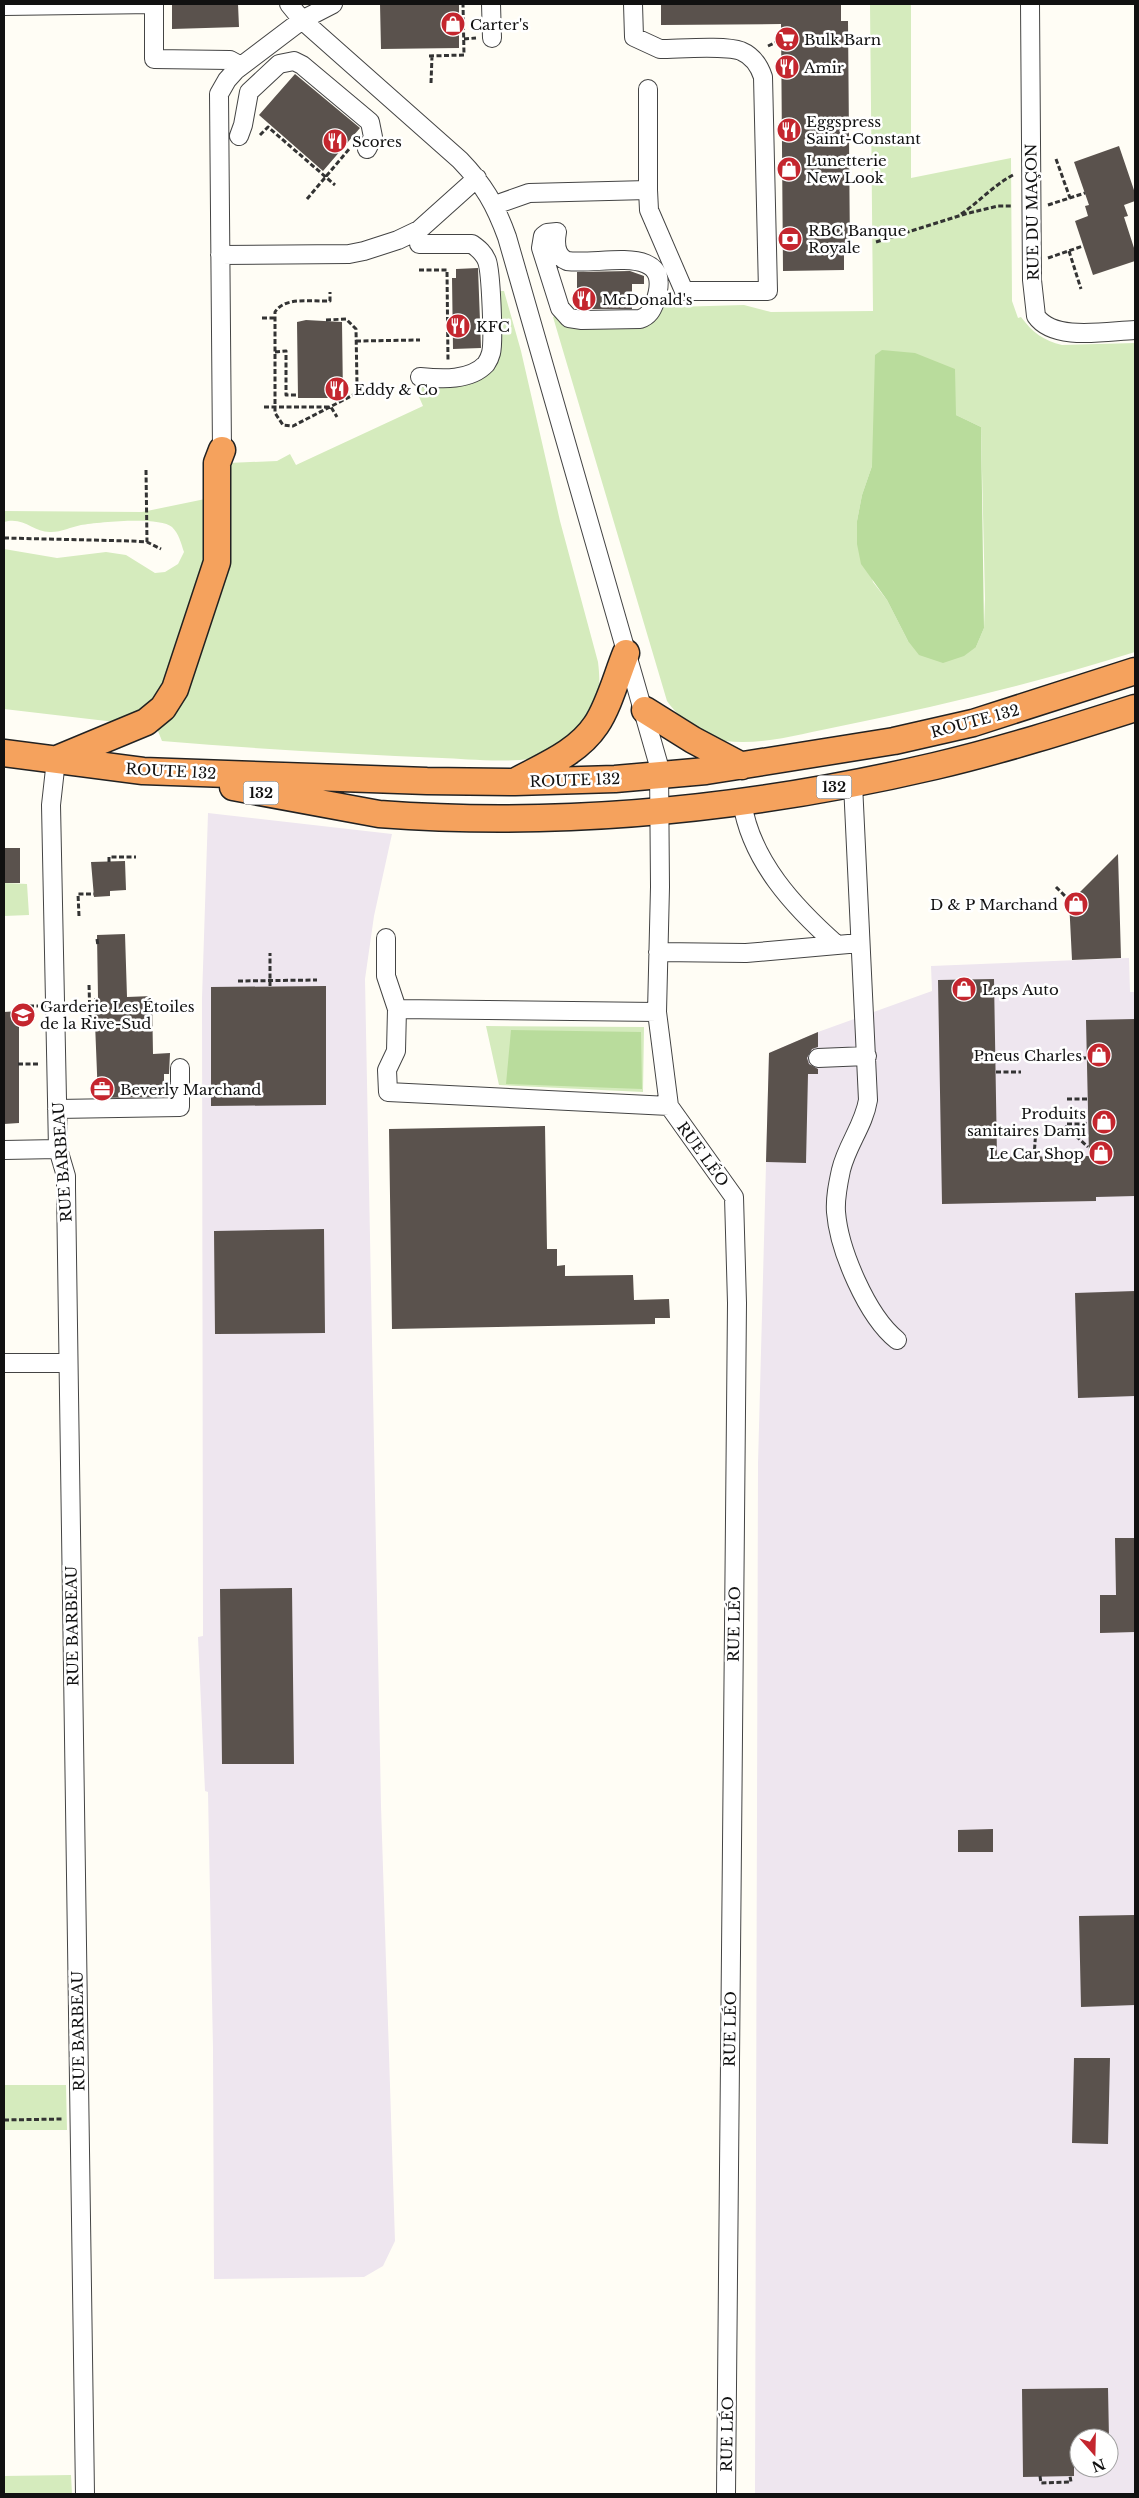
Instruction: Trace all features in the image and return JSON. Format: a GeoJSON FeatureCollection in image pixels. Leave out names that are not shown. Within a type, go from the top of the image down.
{"type":"FeatureCollection","features":[{"type":"Feature","properties":{"kind":"highway"},"geometry":{"type":"LineString","coordinates":[[56,760],[146,722],[163,708],[175,689],[216,562],[217,463],[222,450]]}},
{"type":"Feature","properties":{"kind":"highway"},"geometry":{"type":"LineString","coordinates":[[515,782],[564,756],[590,733],[601,716],[626,653]]}},
{"type":"Feature","properties":{"kind":"highway","name":"ROUTE 132"},"geometry":{"type":"LineString","coordinates":[[4,753],[143,771],[515,782],[660,776],[868,747],[939,731],[1037,703],[1135,671]]}},
{"type":"Feature","properties":{"kind":"highway","name":"132"},"geometry":{"type":"LineString","coordinates":[[143,771],[379,814],[556,817],[742,802],[853,784],[972,757],[1135,708]]}},
{"type":"Feature","properties":{"kind":"highway"},"geometry":{"type":"LineString","coordinates":[[645,710],[693,740],[742,766]]}},
{"type":"Feature","properties":{"kind":"street"},"geometry":{"type":"LineString","coordinates":[[4,6],[154,4],[154,59],[230,60],[241,66]]}},
{"type":"Feature","properties":{"kind":"street","name":"RUE LÉO"},"geometry":{"type":"LineString","coordinates":[[289,4],[302,20],[460,160],[477,178],[495,205],[507,237],[626,653],[645,710],[660,776],[657,1012],[669,1106],[734,1197],[737,1304],[726,2494]]}},
{"type":"Feature","properties":{"kind":"street"},"geometry":{"type":"LineString","coordinates":[[222,450],[218,101],[221,88],[241,66],[302,20],[333,4]]}},
{"type":"Feature","properties":{"kind":"street"},"geometry":{"type":"LineString","coordinates":[[492,4],[492,38]]}},
{"type":"Feature","properties":{"kind":"street"},"geometry":{"type":"LineString","coordinates":[[633,4],[634,37],[650,47],[660,50],[739,50],[755,60],[760,68],[763,83],[768,291],[684,291],[648,210],[648,89]]}},
{"type":"Feature","properties":{"kind":"street","name":"RUE DU MAÇON"},"geometry":{"type":"LineString","coordinates":[[1030,4],[1034,310],[1040,322],[1046,326],[1076,332],[1135,330]]}},
{"type":"Feature","properties":{"kind":"street"},"geometry":{"type":"LineString","coordinates":[[239,136],[243,126],[248,92],[279,64],[294,61],[302,65],[370,122],[373,137],[359,148]]}},
{"type":"Feature","properties":{"kind":"street"},"geometry":{"type":"LineString","coordinates":[[220,255],[349,254],[364,251],[419,230],[477,178]]}},
{"type":"Feature","properties":{"kind":"street"},"geometry":{"type":"LineString","coordinates":[[495,205],[529,193],[648,190]]}},
{"type":"Feature","properties":{"kind":"street"},"geometry":{"type":"LineString","coordinates":[[557,232],[557,249],[562,259],[566,261],[643,262],[655,268],[660,280],[659,290],[649,314],[640,319],[575,320],[563,313],[541,248],[543,236],[547,233],[557,232]]}},
{"type":"Feature","properties":{"kind":"street"},"geometry":{"type":"LineString","coordinates":[[419,244],[472,244],[484,255],[489,273],[492,352],[485,365],[473,373],[442,379],[420,377]]}},
{"type":"Feature","properties":{"kind":"street","name":"RUE BARBEAU"},"geometry":{"type":"LineString","coordinates":[[56,760],[51,805],[58,1149],[66,1176],[85,2494]]}},
{"type":"Feature","properties":{"kind":"street"},"geometry":{"type":"LineString","coordinates":[[853,784],[868,1100],[865,1118],[841,1168],[836,1212],[841,1239],[859,1284],[886,1331],[897,1340]]}},
{"type":"Feature","properties":{"kind":"street"},"geometry":{"type":"LineString","coordinates":[[742,802],[750,835],[767,868],[804,916],[837,945]]}},
{"type":"Feature","properties":{"kind":"street"},"geometry":{"type":"LineString","coordinates":[[386,938],[386,976],[398,1009],[396,1051],[387,1070],[388,1092],[669,1106]]}},
{"type":"Feature","properties":{"kind":"street"},"geometry":{"type":"LineString","coordinates":[[658,952],[746,953],[860,944]]}},
{"type":"Feature","properties":{"kind":"street"},"geometry":{"type":"LineString","coordinates":[[398,1009],[657,1012]]}},
{"type":"Feature","properties":{"kind":"street"},"geometry":{"type":"LineString","coordinates":[[818,1058],[867,1056]]}},
{"type":"Feature","properties":{"kind":"street"},"geometry":{"type":"LineString","coordinates":[[57,1109],[180,1107],[180,1068]]}},
{"type":"Feature","properties":{"kind":"street"},"geometry":{"type":"LineString","coordinates":[[4,1150],[58,1149]]}},
{"type":"Feature","properties":{"kind":"street"},"geometry":{"type":"LineString","coordinates":[[4,1363],[68,1363]]}},
{"type":"Feature","properties":{"kind":"path"},"geometry":{"type":"LineString","coordinates":[[431,83],[430,56],[464,56],[461,25],[463,4]]}},
{"type":"Feature","properties":{"kind":"path"},"geometry":{"type":"LineString","coordinates":[[768,46],[782,40]]}},
{"type":"Feature","properties":{"kind":"path"},"geometry":{"type":"LineString","coordinates":[[268,126],[335,185]]}},
{"type":"Feature","properties":{"kind":"path"},"geometry":{"type":"LineString","coordinates":[[307,199],[346,152],[359,148]]}},
{"type":"Feature","properties":{"kind":"path"},"geometry":{"type":"LineString","coordinates":[[342,149],[346,152]]}},
{"type":"Feature","properties":{"kind":"path"},"geometry":{"type":"LineString","coordinates":[[1056,159],[1070,198]]}},
{"type":"Feature","properties":{"kind":"path"},"geometry":{"type":"LineString","coordinates":[[958,216],[980,201],[999,182],[1014,174]]}},
{"type":"Feature","properties":{"kind":"path"},"geometry":{"type":"LineString","coordinates":[[1032,210],[1085,194]]}},
{"type":"Feature","properties":{"kind":"path"},"geometry":{"type":"LineString","coordinates":[[876,242],[958,216],[998,206],[1014,206]]}},
{"type":"Feature","properties":{"kind":"path"},"geometry":{"type":"LineString","coordinates":[[1032,263],[1083,246]]}},
{"type":"Feature","properties":{"kind":"path"},"geometry":{"type":"LineString","coordinates":[[1069,251],[1081,289]]}},
{"type":"Feature","properties":{"kind":"path"},"geometry":{"type":"LineString","coordinates":[[419,270],[447,270],[448,365]]}},
{"type":"Feature","properties":{"kind":"path"},"geometry":{"type":"LineString","coordinates":[[326,320],[346,319],[356,329],[355,394],[332,407],[289,426],[279,422],[275,407],[275,312],[283,303],[330,301],[330,292]]}},
{"type":"Feature","properties":{"kind":"path"},"geometry":{"type":"LineString","coordinates":[[262,318],[274,318]]}},
{"type":"Feature","properties":{"kind":"path"},"geometry":{"type":"LineString","coordinates":[[448,327],[453,326]]}},
{"type":"Feature","properties":{"kind":"path"},"geometry":{"type":"LineString","coordinates":[[356,341],[420,340]]}},
{"type":"Feature","properties":{"kind":"path"},"geometry":{"type":"LineString","coordinates":[[275,352],[286,351],[286,395],[298,395]]}},
{"type":"Feature","properties":{"kind":"path"},"geometry":{"type":"LineString","coordinates":[[264,407],[332,407]]}},
{"type":"Feature","properties":{"kind":"path"},"geometry":{"type":"LineString","coordinates":[[332,407],[337,417]]}},
{"type":"Feature","properties":{"kind":"path"},"geometry":{"type":"LineString","coordinates":[[146,470],[147,542]]}},
{"type":"Feature","properties":{"kind":"path"},"geometry":{"type":"LineString","coordinates":[[4,538],[147,542],[161,549]]}},
{"type":"Feature","properties":{"kind":"path"},"geometry":{"type":"LineString","coordinates":[[109,862],[109,856],[136,857]]}},
{"type":"Feature","properties":{"kind":"path"},"geometry":{"type":"LineString","coordinates":[[1056,887],[1069,900]]}},
{"type":"Feature","properties":{"kind":"path"},"geometry":{"type":"LineString","coordinates":[[79,916],[78,894],[94,894]]}},
{"type":"Feature","properties":{"kind":"path"},"geometry":{"type":"LineString","coordinates":[[98,939],[98,946]]}},
{"type":"Feature","properties":{"kind":"path"},"geometry":{"type":"LineString","coordinates":[[270,953],[270,986]]}},
{"type":"Feature","properties":{"kind":"path"},"geometry":{"type":"LineString","coordinates":[[238,981],[317,980]]}},
{"type":"Feature","properties":{"kind":"path"},"geometry":{"type":"LineString","coordinates":[[89,985],[90,1018],[94,1018]]}},
{"type":"Feature","properties":{"kind":"path"},"geometry":{"type":"LineString","coordinates":[[19,1011],[19,1006],[43,1006]]}},
{"type":"Feature","properties":{"kind":"path"},"geometry":{"type":"LineString","coordinates":[[1066,1057],[1087,1058]]}},
{"type":"Feature","properties":{"kind":"path"},"geometry":{"type":"LineString","coordinates":[[996,1072],[1021,1072]]}},
{"type":"Feature","properties":{"kind":"path"},"geometry":{"type":"LineString","coordinates":[[1066,1099],[1088,1099]]}},
{"type":"Feature","properties":{"kind":"path"},"geometry":{"type":"LineString","coordinates":[[1088,1124],[1066,1125],[1088,1146]]}},
{"type":"Feature","properties":{"kind":"path"},"geometry":{"type":"LineString","coordinates":[[1034,1157],[1036,1128]]}},
{"type":"Feature","properties":{"kind":"path"},"geometry":{"type":"LineString","coordinates":[[4,2120],[66,2120]]}},
{"type":"Feature","properties":{"kind":"path"},"geometry":{"type":"LineString","coordinates":[[1040,2476],[1040,2483],[1071,2482],[1070,2478]]}},
{"type":"Feature","properties":{"kind":"path"},"geometry":{"type":"LineString","coordinates":[[1054,2483],[1054,2488]]}},
{"type":"Feature","properties":{"kind":"shaded area"},"geometry":{"type":"Polygon","coordinates":[[[208,813],[392,834],[374,916],[365,979],[381,1806],[395,2241],[383,2266],[364,2277],[214,2279],[213,2049],[208,1792],[205,1791],[198,1637],[203,1636],[202,998],[208,813]]]}},
{"type":"Feature","properties":{"kind":"shaded area"},"geometry":{"type":"Polygon","coordinates":[[[1129,958],[1130,992],[1135,992],[1135,2494],[755,2494],[758,1464],[769,1053],[818,1032],[932,991],[931,966],[1129,958]]]}},
{"type":"Feature","properties":{"kind":"green space"},"geometry":{"type":"Polygon","coordinates":[[[870,4],[911,4],[911,178],[1011,158],[1012,301],[1018,318],[1021,317],[1034,331],[1044,338],[1062,345],[1135,343],[1135,652],[989,693],[798,735],[754,742],[725,741],[708,736],[692,727],[667,701],[553,317],[557,315],[642,325],[663,295],[668,294],[674,307],[744,305],[771,312],[873,311],[870,4]],[[956,415],[872,466],[862,495],[857,521],[873,582],[887,600],[908,641],[976,647],[984,628],[981,427],[956,415]]]}},
{"type":"Feature","properties":{"kind":"green space"},"geometry":{"type":"Polygon","coordinates":[[[498,291],[504,291],[521,351],[560,521],[598,662],[599,687],[594,706],[589,714],[583,722],[549,753],[537,757],[511,760],[337,753],[162,741],[156,726],[171,712],[228,463],[277,461],[290,454],[296,465],[423,406],[416,390],[425,385],[490,368],[498,291]]]}},
{"type":"Feature","properties":{"kind":"green space"},"geometry":{"type":"Polygon","coordinates":[[[882,350],[915,353],[955,369],[956,415],[981,427],[984,628],[976,647],[964,656],[943,663],[919,655],[908,641],[887,600],[861,564],[857,544],[857,521],[862,495],[872,466],[875,355],[882,350]]]}},
{"type":"Feature","properties":{"kind":"green space"},"geometry":{"type":"Polygon","coordinates":[[[210,498],[206,562],[170,680],[142,712],[115,722],[4,709],[4,549],[57,558],[106,552],[126,555],[155,573],[165,572],[178,564],[184,552],[180,539],[172,527],[165,524],[142,521],[114,521],[81,525],[55,532],[45,532],[17,521],[4,522],[4,511],[142,512],[210,498]]]}},
{"type":"Feature","properties":{"kind":"green space"},"geometry":{"type":"Polygon","coordinates":[[[4,883],[27,884],[29,915],[4,916],[4,883]]]}},
{"type":"Feature","properties":{"kind":"green space"},"geometry":{"type":"Polygon","coordinates":[[[486,1026],[644,1027],[643,1092],[499,1085],[486,1026]]]}},
{"type":"Feature","properties":{"kind":"green space"},"geometry":{"type":"Polygon","coordinates":[[[511,1030],[641,1032],[642,1089],[506,1084],[511,1030]]]}},
{"type":"Feature","properties":{"kind":"green space"},"geometry":{"type":"Polygon","coordinates":[[[4,2085],[66,2085],[67,2130],[4,2130],[4,2085]]]}},
{"type":"Feature","properties":{"kind":"green space"},"geometry":{"type":"Polygon","coordinates":[[[71,2475],[72,2494],[4,2494],[4,2476],[71,2475]]]}},
{"type":"Feature","properties":{"kind":"building"},"geometry":{"type":"Polygon","coordinates":[[[172,4],[238,4],[239,27],[172,29],[172,4]]]}},
{"type":"Feature","properties":{"kind":"building"},"geometry":{"type":"Polygon","coordinates":[[[380,4],[459,4],[459,48],[381,49],[380,4]]]}},
{"type":"Feature","properties":{"kind":"building"},"geometry":{"type":"Polygon","coordinates":[[[661,4],[841,4],[841,21],[848,21],[850,254],[844,254],[844,270],[783,271],[781,24],[661,25],[661,4]]]}},
{"type":"Feature","properties":{"kind":"building"},"geometry":{"type":"Polygon","coordinates":[[[295,74],[360,128],[323,171],[259,115],[295,74]]]}},
{"type":"Feature","properties":{"kind":"building"},"geometry":{"type":"Polygon","coordinates":[[[1119,146],[1135,193],[1135,201],[1124,205],[1128,216],[1124,217],[1135,251],[1135,261],[1093,275],[1075,221],[1088,216],[1085,206],[1089,205],[1074,162],[1119,146]]]}},
{"type":"Feature","properties":{"kind":"building"},"geometry":{"type":"Polygon","coordinates":[[[478,268],[481,348],[453,349],[452,278],[456,278],[456,269],[478,268]]]}},
{"type":"Feature","properties":{"kind":"building"},"geometry":{"type":"Polygon","coordinates":[[[630,271],[644,276],[644,284],[632,284],[632,309],[577,309],[577,272],[630,271]]]}},
{"type":"Feature","properties":{"kind":"building"},"geometry":{"type":"Polygon","coordinates":[[[306,320],[342,322],[343,398],[298,398],[297,322],[306,320]]]}},
{"type":"Feature","properties":{"kind":"building"},"geometry":{"type":"Polygon","coordinates":[[[4,848],[20,848],[20,883],[4,883],[4,848]]]}},
{"type":"Feature","properties":{"kind":"building"},"geometry":{"type":"Polygon","coordinates":[[[1118,854],[1121,958],[1072,960],[1069,900],[1076,893],[1080,892],[1118,854]]]}},
{"type":"Feature","properties":{"kind":"building"},"geometry":{"type":"Polygon","coordinates":[[[125,861],[126,890],[110,891],[110,896],[94,897],[91,862],[125,861]]]}},
{"type":"Feature","properties":{"kind":"building"},"geometry":{"type":"Polygon","coordinates":[[[125,934],[127,997],[152,996],[153,1054],[170,1053],[169,1074],[164,1074],[164,1097],[98,1098],[94,998],[98,998],[97,935],[125,934]]]}},
{"type":"Feature","properties":{"kind":"building"},"geometry":{"type":"Polygon","coordinates":[[[994,979],[997,1157],[1089,1156],[1086,1020],[1135,1019],[1135,1196],[1096,1197],[1096,1201],[942,1204],[938,980],[994,979]]]}},
{"type":"Feature","properties":{"kind":"building"},"geometry":{"type":"Polygon","coordinates":[[[326,986],[326,1105],[211,1106],[211,987],[326,986]]]}},
{"type":"Feature","properties":{"kind":"building"},"geometry":{"type":"Polygon","coordinates":[[[19,1011],[19,1123],[4,1124],[4,1012],[19,1011]]]}},
{"type":"Feature","properties":{"kind":"building"},"geometry":{"type":"Polygon","coordinates":[[[818,1032],[818,1047],[812,1049],[807,1058],[809,1064],[818,1069],[818,1074],[808,1074],[806,1163],[766,1162],[769,1053],[818,1032]]]}},
{"type":"Feature","properties":{"kind":"building"},"geometry":{"type":"Polygon","coordinates":[[[545,1126],[547,1249],[557,1249],[557,1266],[565,1265],[565,1276],[633,1275],[634,1300],[669,1299],[670,1318],[655,1318],[655,1324],[392,1329],[389,1129],[545,1126]]]}},
{"type":"Feature","properties":{"kind":"building"},"geometry":{"type":"Polygon","coordinates":[[[324,1229],[325,1333],[215,1334],[214,1231],[324,1229]]]}},
{"type":"Feature","properties":{"kind":"building"},"geometry":{"type":"Polygon","coordinates":[[[1135,1291],[1135,1396],[1078,1398],[1075,1293],[1135,1291]]]}},
{"type":"Feature","properties":{"kind":"building"},"geometry":{"type":"Polygon","coordinates":[[[1115,1538],[1135,1538],[1135,1632],[1100,1633],[1100,1595],[1116,1595],[1115,1538]]]}},
{"type":"Feature","properties":{"kind":"building"},"geometry":{"type":"Polygon","coordinates":[[[292,1588],[294,1764],[222,1764],[220,1589],[292,1588]]]}},
{"type":"Feature","properties":{"kind":"building"},"geometry":{"type":"Polygon","coordinates":[[[993,1829],[993,1852],[958,1852],[958,1830],[993,1829]]]}},
{"type":"Feature","properties":{"kind":"building"},"geometry":{"type":"Polygon","coordinates":[[[1135,1915],[1135,2005],[1081,2007],[1079,1916],[1135,1915]]]}},
{"type":"Feature","properties":{"kind":"building"},"geometry":{"type":"Polygon","coordinates":[[[1074,2058],[1110,2058],[1108,2144],[1072,2143],[1074,2058]]]}},
{"type":"Feature","properties":{"kind":"building"},"geometry":{"type":"Polygon","coordinates":[[[1108,2388],[1109,2428],[1069,2428],[1069,2476],[1023,2477],[1022,2389],[1108,2388]]]}},
{"type":"Feature","properties":{"kind":"place","name":"Carter's"},"geometry":{"type":"Point","coordinates":[453,24]}},
{"type":"Feature","properties":{"kind":"place","name":"Bulk Barn"},"geometry":{"type":"Point","coordinates":[787,39]}},
{"type":"Feature","properties":{"kind":"place","name":"Amir"},"geometry":{"type":"Point","coordinates":[787,67]}},
{"type":"Feature","properties":{"kind":"place","name":"Eggspress Saint-Constant"},"geometry":{"type":"Point","coordinates":[789,130]}},
{"type":"Feature","properties":{"kind":"place","name":"Scores"},"geometry":{"type":"Point","coordinates":[335,141]}},
{"type":"Feature","properties":{"kind":"place","name":"Lunetterie New Look"},"geometry":{"type":"Point","coordinates":[789,169]}},
{"type":"Feature","properties":{"kind":"place","name":"RBC Banque Royale"},"geometry":{"type":"Point","coordinates":[790,239]}},
{"type":"Feature","properties":{"kind":"place","name":"McDonald's"},"geometry":{"type":"Point","coordinates":[584,299]}},
{"type":"Feature","properties":{"kind":"place","name":"KFC"},"geometry":{"type":"Point","coordinates":[458,326]}},
{"type":"Feature","properties":{"kind":"place","name":"Eddy & Co"},"geometry":{"type":"Point","coordinates":[337,389]}},
{"type":"Feature","properties":{"kind":"place","name":"D & P Marchand"},"geometry":{"type":"Point","coordinates":[1076,904]}},
{"type":"Feature","properties":{"kind":"place","name":"Laps Auto"},"geometry":{"type":"Point","coordinates":[964,989]}},
{"type":"Feature","properties":{"kind":"place","name":"Garderie Les Étoiles de la Rive-Sud"},"geometry":{"type":"Point","coordinates":[23,1015]}},
{"type":"Feature","properties":{"kind":"place","name":"Pneus Charles"},"geometry":{"type":"Point","coordinates":[1099,1055]}},
{"type":"Feature","properties":{"kind":"place","name":"Beverly Marchand"},"geometry":{"type":"Point","coordinates":[102,1089]}},
{"type":"Feature","properties":{"kind":"place","name":"Produits sanitaires Dami"},"geometry":{"type":"Point","coordinates":[1104,1122]}},
{"type":"Feature","properties":{"kind":"place","name":"Le Car Shop"},"geometry":{"type":"Point","coordinates":[1101,1153]}}]}
